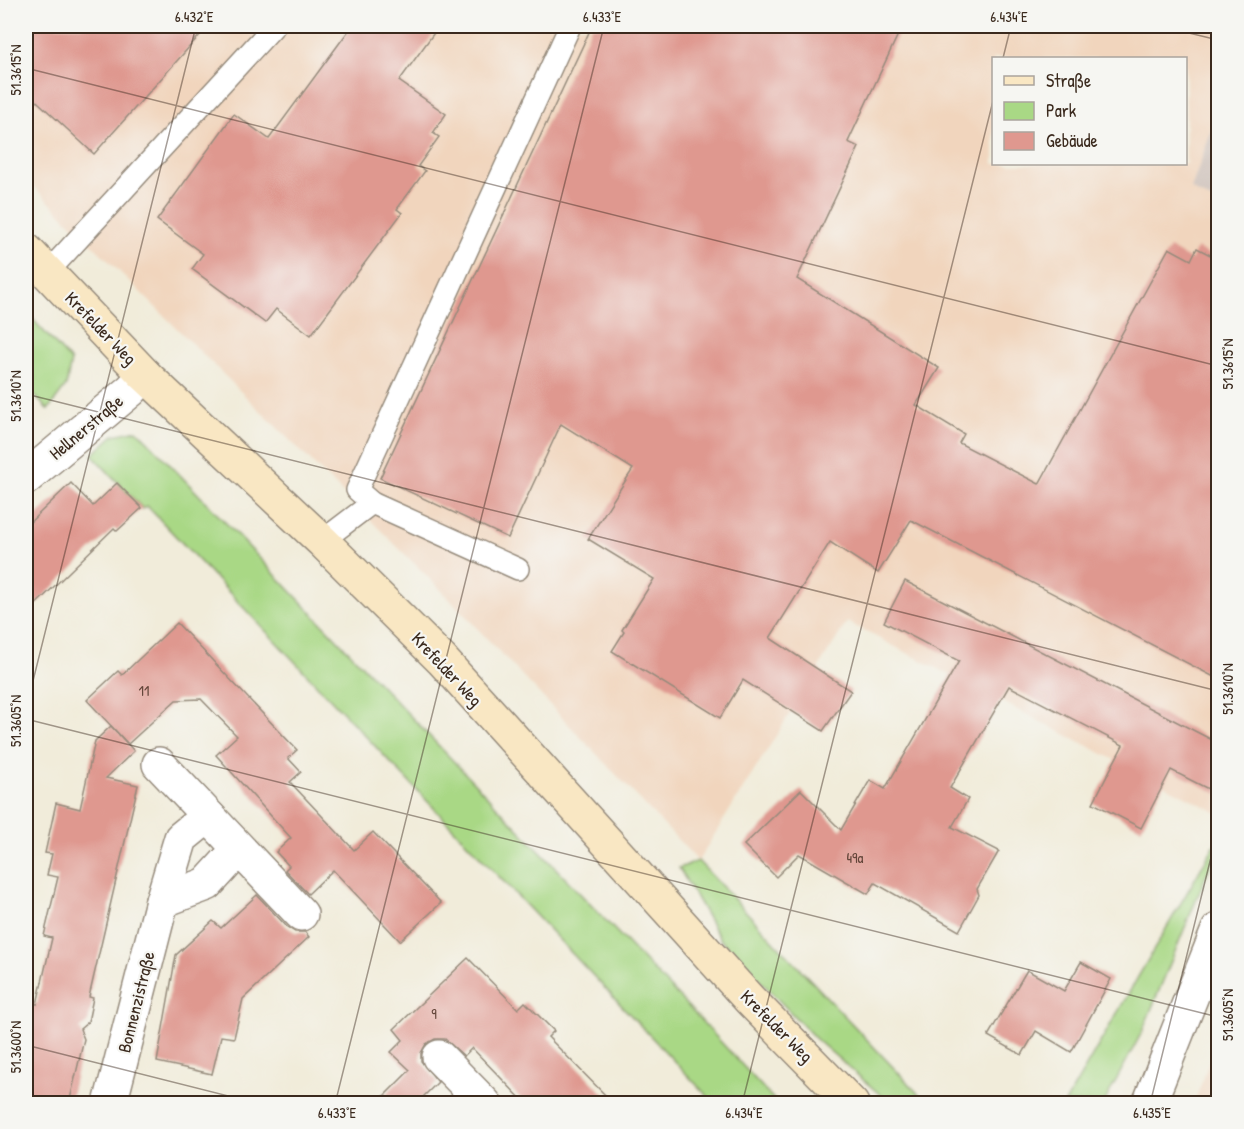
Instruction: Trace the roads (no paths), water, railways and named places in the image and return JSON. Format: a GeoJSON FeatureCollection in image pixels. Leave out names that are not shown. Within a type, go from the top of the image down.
{"type":"FeatureCollection","features":[{"type":"Feature","properties":{"kind":"street","name":"Krefelder Weg"},"geometry":{"type":"LineString","coordinates":[[36,262],[145,375],[322,541],[442,660],[750,1000],[852,1104]]}},
{"type":"Feature","properties":{"kind":"street","name":"Hellnerstraße"},"geometry":{"type":"LineString","coordinates":[[26,478],[131,390],[145,375]]}},
{"type":"Feature","properties":{"kind":"street"},"geometry":{"type":"LineString","coordinates":[[159,764],[301,914]]}},
{"type":"Feature","properties":{"kind":"street","name":"Bonnenzistraße"},"geometry":{"type":"LineString","coordinates":[[110,1104],[162,901],[181,838],[208,816]]}},
{"type":"Feature","properties":{"kind":"street"},"geometry":{"type":"LineString","coordinates":[[162,901],[207,884],[239,849]]}},
{"type":"Feature","properties":{"kind":"street"},"geometry":{"type":"LineString","coordinates":[[1149,1104],[1218,930]]}},
{"type":"Feature","properties":{"kind":"street"},"geometry":{"type":"LineString","coordinates":[[439,1057],[485,1104]]}},
{"type":"Feature","properties":{"kind":"lane"},"geometry":{"type":"LineString","coordinates":[[36,262],[274,26]]}},
{"type":"Feature","properties":{"kind":"lane"},"geometry":{"type":"LineString","coordinates":[[518,569],[372,503],[357,490],[570,26]]}},
{"type":"Feature","properties":{"kind":"lane"},"geometry":{"type":"LineString","coordinates":[[322,541],[372,503]]}}]}
